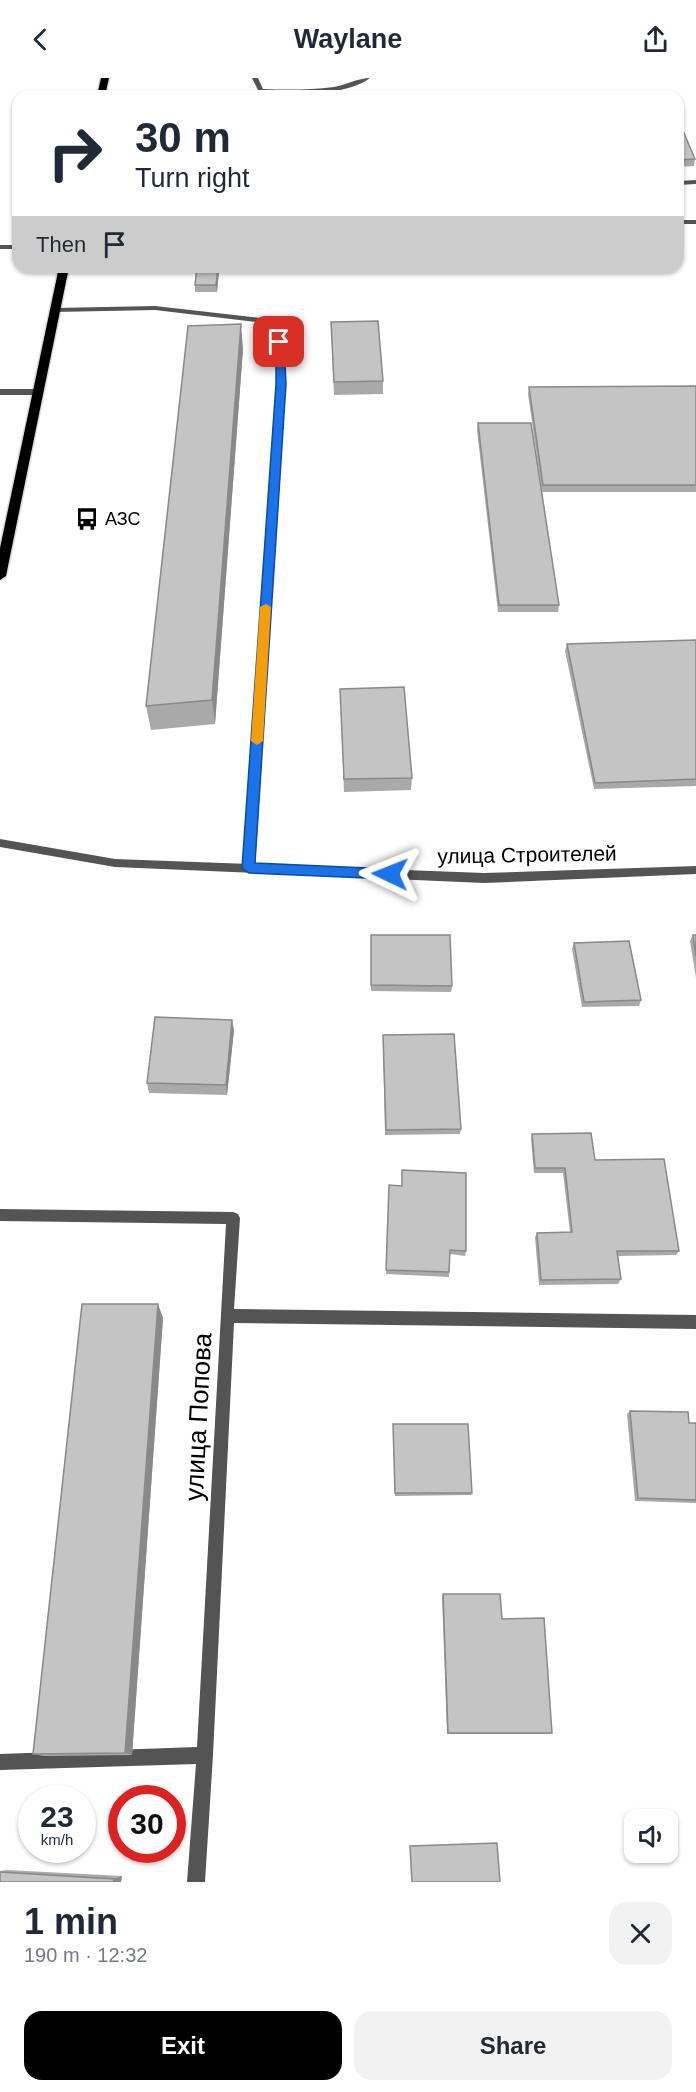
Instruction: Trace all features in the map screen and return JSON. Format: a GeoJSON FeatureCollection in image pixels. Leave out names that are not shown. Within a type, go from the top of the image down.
{"type":"FeatureCollection","features":[{"type":"Feature","properties":{"kind":"main road"},"geometry":{"type":"LineString","coordinates":[[0,576],[63,273]]}},
{"type":"Feature","properties":{"kind":"street"},"geometry":{"type":"LineString","coordinates":[[311,90],[358,85],[368,78]]}},
{"type":"Feature","properties":{"kind":"street"},"geometry":{"type":"LineString","coordinates":[[55,310],[155,308],[278,322],[281,384],[249,868]]}},
{"type":"Feature","properties":{"kind":"street"},"geometry":{"type":"LineString","coordinates":[[0,392],[37,392]]}},
{"type":"Feature","properties":{"kind":"street","name":"улица Строителей"},"geometry":{"type":"LineString","coordinates":[[0,843],[115,863],[484,878],[696,870]]}},
{"type":"Feature","properties":{"kind":"street"},"geometry":{"type":"LineString","coordinates":[[0,1215],[233,1218],[226,1316]]}},
{"type":"Feature","properties":{"kind":"street","name":"улица Попова"},"geometry":{"type":"LineString","coordinates":[[196,1882],[205,1755],[226,1316],[696,1322]]}},
{"type":"Feature","properties":{"kind":"street"},"geometry":{"type":"LineString","coordinates":[[0,1762],[205,1755]]}},
{"type":"Feature","properties":{"kind":"building"},"geometry":{"type":"Polygon","coordinates":[[[684,133],[695,159],[684,160],[684,133]]]}},
{"type":"Feature","properties":{"kind":"building"},"geometry":{"type":"Polygon","coordinates":[[[196,273],[217,273],[216,285],[195,285],[196,273]]]}},
{"type":"Feature","properties":{"kind":"building"},"geometry":{"type":"Polygon","coordinates":[[[378,321],[383,381],[334,382],[331,322],[378,321]]]}},
{"type":"Feature","properties":{"kind":"building"},"geometry":{"type":"Polygon","coordinates":[[[241,324],[212,700],[146,706],[188,326],[241,324]]]}},
{"type":"Feature","properties":{"kind":"building"},"geometry":{"type":"Polygon","coordinates":[[[696,386],[696,485],[543,485],[529,387],[696,386]]]}},
{"type":"Feature","properties":{"kind":"building"},"geometry":{"type":"Polygon","coordinates":[[[478,423],[531,423],[559,605],[499,605],[478,423]]]}},
{"type":"Feature","properties":{"kind":"building"},"geometry":{"type":"Polygon","coordinates":[[[696,640],[696,779],[595,783],[567,644],[696,640]]]}},
{"type":"Feature","properties":{"kind":"building"},"geometry":{"type":"Polygon","coordinates":[[[404,687],[412,778],[344,779],[340,689],[404,687]]]}},
{"type":"Feature","properties":{"kind":"building"},"geometry":{"type":"Polygon","coordinates":[[[371,935],[450,935],[452,986],[371,985],[371,935]]]}},
{"type":"Feature","properties":{"kind":"building"},"geometry":{"type":"Polygon","coordinates":[[[693,935],[696,935],[696,956],[693,935]]]}},
{"type":"Feature","properties":{"kind":"building"},"geometry":{"type":"Polygon","coordinates":[[[629,941],[641,1000],[584,1002],[574,943],[629,941]]]}},
{"type":"Feature","properties":{"kind":"building"},"geometry":{"type":"Polygon","coordinates":[[[155,1017],[232,1020],[226,1085],[147,1083],[155,1017]]]}},
{"type":"Feature","properties":{"kind":"building"},"geometry":{"type":"Polygon","coordinates":[[[454,1034],[461,1129],[386,1130],[383,1035],[454,1034]]]}},
{"type":"Feature","properties":{"kind":"building"},"geometry":{"type":"Polygon","coordinates":[[[591,1133],[595,1160],[664,1159],[679,1251],[617,1251],[621,1279],[541,1280],[537,1233],[572,1232],[565,1168],[535,1168],[532,1134],[591,1133]]]}},
{"type":"Feature","properties":{"kind":"building"},"geometry":{"type":"Polygon","coordinates":[[[402,1170],[466,1173],[466,1251],[450,1250],[449,1272],[386,1270],[389,1185],[402,1186],[402,1170]]]}},
{"type":"Feature","properties":{"kind":"building"},"geometry":{"type":"Polygon","coordinates":[[[82,1304],[158,1304],[125,1753],[33,1754],[82,1304]]]}},
{"type":"Feature","properties":{"kind":"building"},"geometry":{"type":"Polygon","coordinates":[[[630,1411],[688,1412],[689,1423],[696,1423],[696,1500],[638,1498],[630,1411]]]}},
{"type":"Feature","properties":{"kind":"building"},"geometry":{"type":"Polygon","coordinates":[[[393,1424],[468,1424],[472,1493],[395,1493],[393,1424]]]}},
{"type":"Feature","properties":{"kind":"building"},"geometry":{"type":"Polygon","coordinates":[[[443,1594],[500,1594],[502,1619],[544,1618],[552,1733],[448,1733],[443,1594]]]}},
{"type":"Feature","properties":{"kind":"building"},"geometry":{"type":"Polygon","coordinates":[[[497,1843],[500,1882],[412,1882],[410,1846],[497,1843]]]}},
{"type":"Feature","properties":{"kind":"building"},"geometry":{"type":"Polygon","coordinates":[[[0,1872],[114,1879],[113,1882],[0,1882],[0,1872]]]}},
{"type":"Feature","properties":{"kind":"slow traffic"},"geometry":{"type":"LineString","coordinates":[[257,741],[266,607]]}},
{"type":"Feature","properties":{"kind":"place","name":"АЗС"},"geometry":{"type":"Point","coordinates":[87,519]}},
{"type":"Feature","properties":{"kind":"route"},"geometry":{"type":"LineString","coordinates":[[279,342],[281,384],[249,868],[390,874]]}}]}
